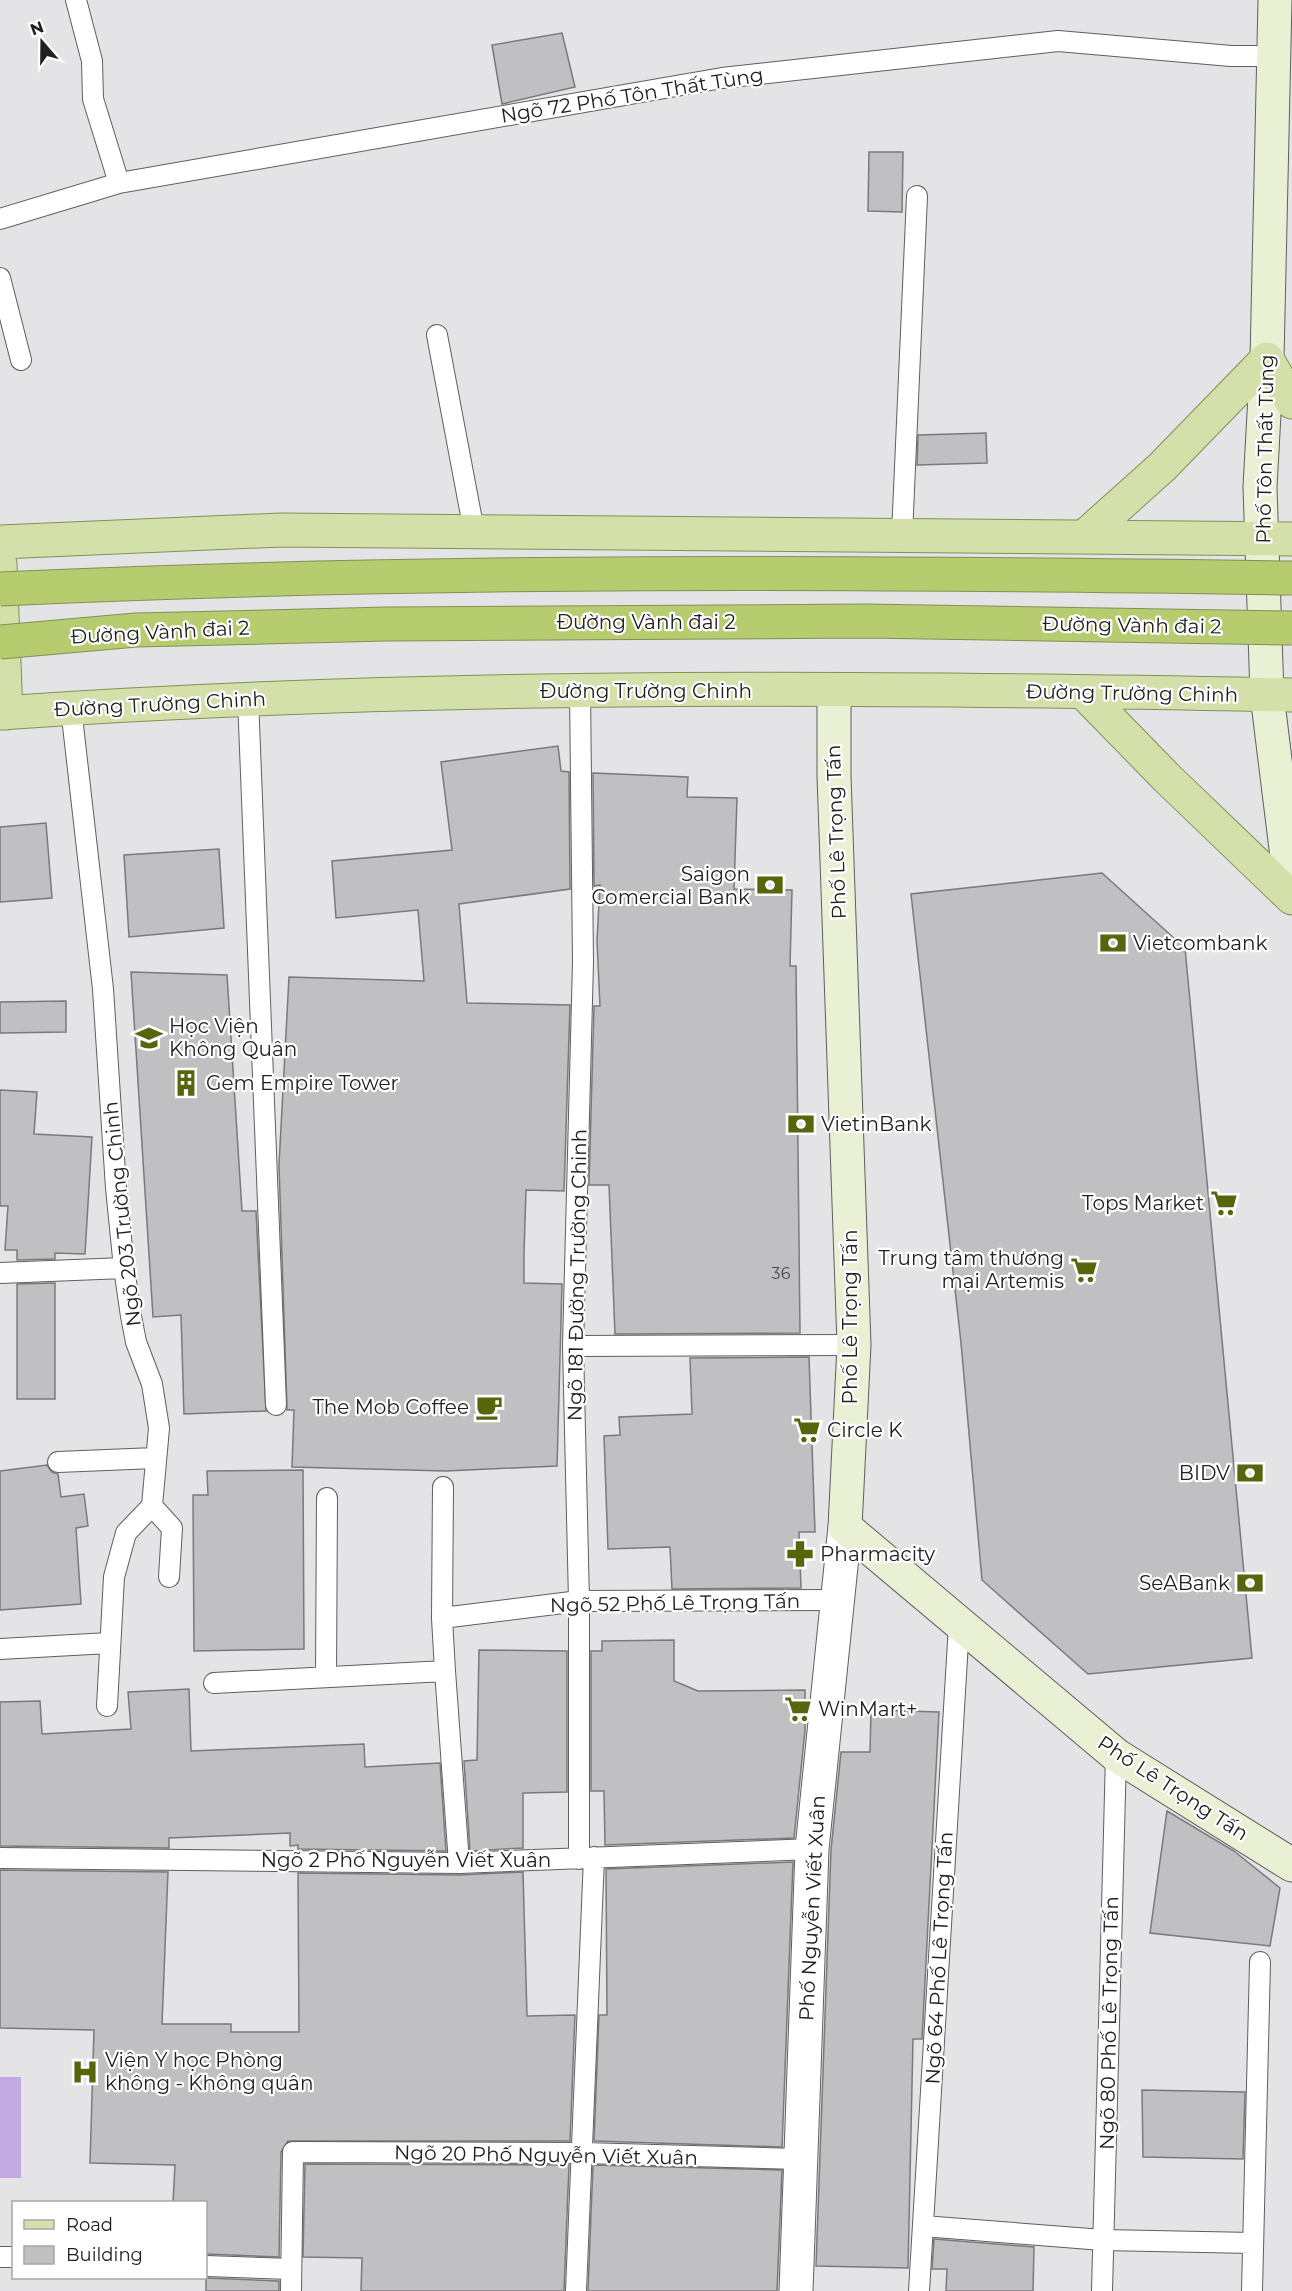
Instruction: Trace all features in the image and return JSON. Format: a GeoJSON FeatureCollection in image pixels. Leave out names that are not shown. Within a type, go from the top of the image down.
{"type":"FeatureCollection","features":[{"type":"Feature","properties":{"kind":"highway"},"geometry":{"type":"LineString","coordinates":[[0,589],[233,578],[861,572],[1292,578]]}},
{"type":"Feature","properties":{"kind":"highway","name":"Đường Vành đai 2"},"geometry":{"type":"LineString","coordinates":[[0,642],[136,630],[399,624],[866,621],[1292,628]]}},
{"type":"Feature","properties":{"kind":"main road","name":"Phố Tôn Thất Tùng"},"geometry":{"type":"LineString","coordinates":[[1275,0],[1267,359],[1260,487],[1277,539],[1280,695],[1292,898]]}},
{"type":"Feature","properties":{"kind":"main road"},"geometry":{"type":"LineString","coordinates":[[1085,536],[1162,467],[1267,359],[1292,402]]}},
{"type":"Feature","properties":{"kind":"main road"},"geometry":{"type":"LineString","coordinates":[[0,542],[281,530],[1277,539]]}},
{"type":"Feature","properties":{"kind":"main road"},"geometry":{"type":"LineString","coordinates":[[0,564],[3,713]]}},
{"type":"Feature","properties":{"kind":"main road","name":"Đường Trường Chinh"},"geometry":{"type":"LineString","coordinates":[[3,713],[248,698],[580,690],[834,690],[1280,695]]}},
{"type":"Feature","properties":{"kind":"main road","name":"Phố Lê Trọng Tấn"},"geometry":{"type":"LineString","coordinates":[[834,690],[834,776],[854,1345],[845,1527],[1116,1755],[1292,1865]]}},
{"type":"Feature","properties":{"kind":"main road"},"geometry":{"type":"LineString","coordinates":[[1085,694],[1167,778],[1292,898]]}},
{"type":"Feature","properties":{"kind":"street","name":"Phố Nguyễn Viết Xuân"},"geometry":{"type":"LineString","coordinates":[[796,2291],[812,1849],[845,1527]]}},
{"type":"Feature","properties":{"kind":"lane"},"geometry":{"type":"LineString","coordinates":[[76,0],[92,61],[93,99],[119,183]]}},
{"type":"Feature","properties":{"kind":"lane","name":"Ngõ 72 Phố Tôn Thất Tùng"},"geometry":{"type":"LineString","coordinates":[[0,219],[119,183],[745,75],[1058,41],[1231,56],[1273,56]]}},
{"type":"Feature","properties":{"kind":"lane"},"geometry":{"type":"LineString","coordinates":[[902,535],[917,196]]}},
{"type":"Feature","properties":{"kind":"lane"},"geometry":{"type":"LineString","coordinates":[[0,278],[21,360]]}},
{"type":"Feature","properties":{"kind":"lane"},"geometry":{"type":"LineString","coordinates":[[437,335],[474,531]]}},
{"type":"Feature","properties":{"kind":"lane","name":"Ngõ 181 Đường Trường Chinh"},"geometry":{"type":"LineString","coordinates":[[576,2291],[583,2153],[587,1858],[573,1346],[583,962],[580,690]]}},
{"type":"Feature","properties":{"kind":"lane"},"geometry":{"type":"LineString","coordinates":[[248,698],[276,1406]]}},
{"type":"Feature","properties":{"kind":"lane","name":"Ngõ 203 Trường Chinh"},"geometry":{"type":"LineString","coordinates":[[71,708],[103,989],[116,1188],[124,1268],[136,1342],[152,1384],[159,1428],[152,1506]]}},
{"type":"Feature","properties":{"kind":"lane"},"geometry":{"type":"LineString","coordinates":[[0,1273],[124,1268]]}},
{"type":"Feature","properties":{"kind":"lane"},"geometry":{"type":"LineString","coordinates":[[573,1346],[854,1345]]}},
{"type":"Feature","properties":{"kind":"lane"},"geometry":{"type":"LineString","coordinates":[[58,1462],[155,1458]]}},
{"type":"Feature","properties":{"kind":"lane"},"geometry":{"type":"LineString","coordinates":[[443,1487],[442,1618],[459,1863]]}},
{"type":"Feature","properties":{"kind":"lane"},"geometry":{"type":"LineString","coordinates":[[326,1677],[327,1498]]}},
{"type":"Feature","properties":{"kind":"lane"},"geometry":{"type":"LineString","coordinates":[[107,1706],[108,1643],[114,1577],[126,1533],[152,1506],[171,1528],[169,1577]]}},
{"type":"Feature","properties":{"kind":"lane","name":"Ngõ 52 Phố Lê Trọng Tấn"},"geometry":{"type":"LineString","coordinates":[[442,1618],[579,1601],[836,1600]]}},
{"type":"Feature","properties":{"kind":"lane","name":"Ngõ 64 Phố Lê Trọng Tấn"},"geometry":{"type":"LineString","coordinates":[[919,2291],[959,1624]]}},
{"type":"Feature","properties":{"kind":"lane"},"geometry":{"type":"LineString","coordinates":[[0,1649],[108,1643]]}},
{"type":"Feature","properties":{"kind":"lane"},"geometry":{"type":"LineString","coordinates":[[214,1683],[445,1671]]}},
{"type":"Feature","properties":{"kind":"lane","name":"Ngõ 80 Phố Lê Trọng Tấn"},"geometry":{"type":"LineString","coordinates":[[1102,2291],[1116,1755]]}},
{"type":"Feature","properties":{"kind":"lane","name":"Ngõ 2 Phố Nguyễn Viết Xuân"},"geometry":{"type":"LineString","coordinates":[[0,1857],[459,1863],[812,1849]]}},
{"type":"Feature","properties":{"kind":"lane"},"geometry":{"type":"LineString","coordinates":[[1252,2291],[1260,1962]]}},
{"type":"Feature","properties":{"kind":"lane","name":"Ngõ 20 Phố Nguyễn Viết Xuân"},"geometry":{"type":"LineString","coordinates":[[291,2269],[292,2152],[583,2153],[800,2159]]}},
{"type":"Feature","properties":{"kind":"lane"},"geometry":{"type":"LineString","coordinates":[[923,2226],[1103,2240],[1253,2243]]}},
{"type":"Feature","properties":{"kind":"lane"},"geometry":{"type":"LineString","coordinates":[[207,2266],[291,2269],[291,2291]]}},
{"type":"Feature","properties":{"kind":"shaded area"},"geometry":{"type":"Polygon","coordinates":[[[0,2077],[21,2077],[21,2178],[0,2178],[0,2077]]]}},
{"type":"Feature","properties":{"kind":"building"},"geometry":{"type":"Polygon","coordinates":[[[562,33],[575,87],[502,104],[492,45],[562,33]]]}},
{"type":"Feature","properties":{"kind":"building"},"geometry":{"type":"Polygon","coordinates":[[[869,152],[903,152],[902,212],[868,211],[869,152]]]}},
{"type":"Feature","properties":{"kind":"building"},"geometry":{"type":"Polygon","coordinates":[[[986,433],[987,463],[917,465],[918,435],[986,433]]]}},
{"type":"Feature","properties":{"kind":"building"},"geometry":{"type":"Polygon","coordinates":[[[558,746],[561,771],[569,772],[570,889],[459,904],[467,1003],[570,1005],[564,1191],[526,1190],[524,1253],[524,1283],[562,1284],[557,1466],[446,1471],[292,1467],[294,1410],[287,1410],[279,1165],[289,977],[424,981],[418,910],[336,918],[332,861],[452,850],[441,762],[558,746]]]}},
{"type":"Feature","properties":{"kind":"building"},"geometry":{"type":"Polygon","coordinates":[[[593,773],[688,777],[687,797],[737,798],[734,889],[792,890],[790,966],[796,966],[800,1333],[615,1334],[609,1185],[589,1185],[594,1006],[600,1006],[597,941],[600,885],[594,886],[593,773]]]}},
{"type":"Feature","properties":{"kind":"building"},"geometry":{"type":"Polygon","coordinates":[[[46,823],[52,898],[0,902],[0,827],[46,823]]]}},
{"type":"Feature","properties":{"kind":"building"},"geometry":{"type":"Polygon","coordinates":[[[219,849],[224,928],[129,937],[124,855],[219,849]]]}},
{"type":"Feature","properties":{"kind":"building","name":"Trung tâm thương mại Artemis"},"geometry":{"type":"Polygon","coordinates":[[[1102,873],[1185,948],[1252,1658],[1088,1674],[982,1580],[961,1343],[911,894],[1102,873]]]}},
{"type":"Feature","properties":{"kind":"building","name":"Gem Empire Tower"},"geometry":{"type":"Polygon","coordinates":[[[131,972],[227,975],[242,1211],[256,1211],[266,1411],[184,1414],[181,1315],[153,1317],[131,972]]]}},
{"type":"Feature","properties":{"kind":"building"},"geometry":{"type":"Polygon","coordinates":[[[66,1001],[66,1032],[0,1033],[0,1002],[66,1001]]]}},
{"type":"Feature","properties":{"kind":"building"},"geometry":{"type":"Polygon","coordinates":[[[0,1090],[37,1092],[34,1134],[92,1137],[85,1254],[55,1253],[55,1259],[17,1260],[17,1250],[5,1250],[8,1206],[0,1206],[0,1090]]]}},
{"type":"Feature","properties":{"kind":"building"},"geometry":{"type":"Polygon","coordinates":[[[55,1283],[55,1399],[17,1399],[17,1284],[55,1283]]]}},
{"type":"Feature","properties":{"kind":"building"},"geometry":{"type":"Polygon","coordinates":[[[809,1357],[815,1532],[799,1532],[801,1588],[672,1589],[670,1547],[608,1549],[604,1436],[620,1435],[619,1417],[692,1414],[690,1358],[809,1357]]]}},
{"type":"Feature","properties":{"kind":"building"},"geometry":{"type":"Polygon","coordinates":[[[47,1465],[52,1472],[58,1474],[61,1497],[84,1494],[88,1526],[76,1528],[81,1604],[0,1610],[0,1471],[47,1465]]]}},
{"type":"Feature","properties":{"kind":"building"},"geometry":{"type":"Polygon","coordinates":[[[303,1470],[304,1649],[194,1651],[193,1495],[208,1495],[207,1471],[303,1470]]]}},
{"type":"Feature","properties":{"kind":"building"},"geometry":{"type":"Polygon","coordinates":[[[674,1640],[674,1681],[698,1691],[805,1690],[805,1730],[794,1838],[605,1845],[604,1791],[591,1791],[591,1651],[602,1651],[602,1641],[674,1640]]]}},
{"type":"Feature","properties":{"kind":"building"},"geometry":{"type":"Polygon","coordinates":[[[479,1650],[567,1651],[567,1792],[523,1793],[523,1848],[470,1851],[464,1761],[477,1760],[479,1650]]]}},
{"type":"Feature","properties":{"kind":"building"},"geometry":{"type":"Polygon","coordinates":[[[189,1689],[191,1751],[364,1744],[365,1767],[440,1763],[446,1851],[298,1849],[298,1845],[290,1846],[290,1833],[169,1838],[169,1848],[0,1846],[0,1702],[40,1701],[42,1734],[131,1729],[128,1692],[189,1689]]]}},
{"type":"Feature","properties":{"kind":"building"},"geometry":{"type":"Polygon","coordinates":[[[871,1710],[939,1712],[922,2039],[913,2039],[908,2268],[816,2266],[831,1850],[841,1752],[870,1752],[871,1710]]]}},
{"type":"Feature","properties":{"kind":"building"},"geometry":{"type":"Polygon","coordinates":[[[1167,1811],[1234,1851],[1280,1888],[1270,1946],[1150,1933],[1167,1811]]]}},
{"type":"Feature","properties":{"kind":"building"},"geometry":{"type":"Polygon","coordinates":[[[793,1862],[782,2147],[594,2141],[599,2015],[607,2015],[606,1869],[793,1862]]]}},
{"type":"Feature","properties":{"kind":"building"},"geometry":{"type":"Polygon","coordinates":[[[0,1870],[168,1872],[162,2024],[231,2024],[231,2032],[299,2032],[298,1873],[459,1875],[523,1872],[527,2016],[575,2015],[570,2141],[288,2141],[281,2152],[279,2257],[207,2254],[207,2201],[173,2201],[175,2165],[90,2163],[94,2030],[0,2028],[0,1870]]]}},
{"type":"Feature","properties":{"kind":"building"},"geometry":{"type":"Polygon","coordinates":[[[1142,2090],[1245,2092],[1243,2159],[1143,2157],[1142,2090]]]}},
{"type":"Feature","properties":{"kind":"building"},"geometry":{"type":"Polygon","coordinates":[[[305,2164],[569,2165],[564,2291],[361,2291],[362,2258],[303,2257],[305,2164]]]}},
{"type":"Feature","properties":{"kind":"building"},"geometry":{"type":"Polygon","coordinates":[[[593,2165],[782,2170],[777,2291],[588,2291],[593,2165]]]}},
{"type":"Feature","properties":{"kind":"building"},"geometry":{"type":"Polygon","coordinates":[[[934,2239],[1034,2247],[1033,2291],[946,2291],[947,2269],[932,2269],[934,2239]]]}},
{"type":"Feature","properties":{"kind":"building"},"geometry":{"type":"Polygon","coordinates":[[[207,2278],[279,2281],[279,2291],[206,2291],[207,2278]]]}},
{"type":"Feature","properties":{"kind":"place","name":"Saigon Comercial Bank"},"geometry":{"type":"Point","coordinates":[770,885]}},
{"type":"Feature","properties":{"kind":"place","name":"Vietcombank"},"geometry":{"type":"Point","coordinates":[1113,943]}},
{"type":"Feature","properties":{"kind":"place","name":"Học Viện Không Quân"},"geometry":{"type":"Point","coordinates":[149,1038]}},
{"type":"Feature","properties":{"kind":"place","name":"Gem Empire Tower"},"geometry":{"type":"Point","coordinates":[186,1083]}},
{"type":"Feature","properties":{"kind":"place","name":"VietinBank"},"geometry":{"type":"Point","coordinates":[801,1124]}},
{"type":"Feature","properties":{"kind":"place","name":"Tops Market"},"geometry":{"type":"Point","coordinates":[1224,1203]}},
{"type":"Feature","properties":{"kind":"place","name":"Trung tâm thương mại Artemis"},"geometry":{"type":"Point","coordinates":[1084,1270]}},
{"type":"Feature","properties":{"kind":"place","name":"The Mob Coffee"},"geometry":{"type":"Point","coordinates":[489,1407]}},
{"type":"Feature","properties":{"kind":"place","name":"Circle K"},"geometry":{"type":"Point","coordinates":[807,1430]}},
{"type":"Feature","properties":{"kind":"place","name":"BIDV"},"geometry":{"type":"Point","coordinates":[1250,1473]}},
{"type":"Feature","properties":{"kind":"place","name":"Pharmacity"},"geometry":{"type":"Point","coordinates":[800,1554]}},
{"type":"Feature","properties":{"kind":"place","name":"SeABank"},"geometry":{"type":"Point","coordinates":[1250,1583]}},
{"type":"Feature","properties":{"kind":"place","name":"WinMart+"},"geometry":{"type":"Point","coordinates":[798,1709]}},
{"type":"Feature","properties":{"kind":"place","name":"Viện Y học Phòng không - Không quân"},"geometry":{"type":"Point","coordinates":[85,2072]}}]}
